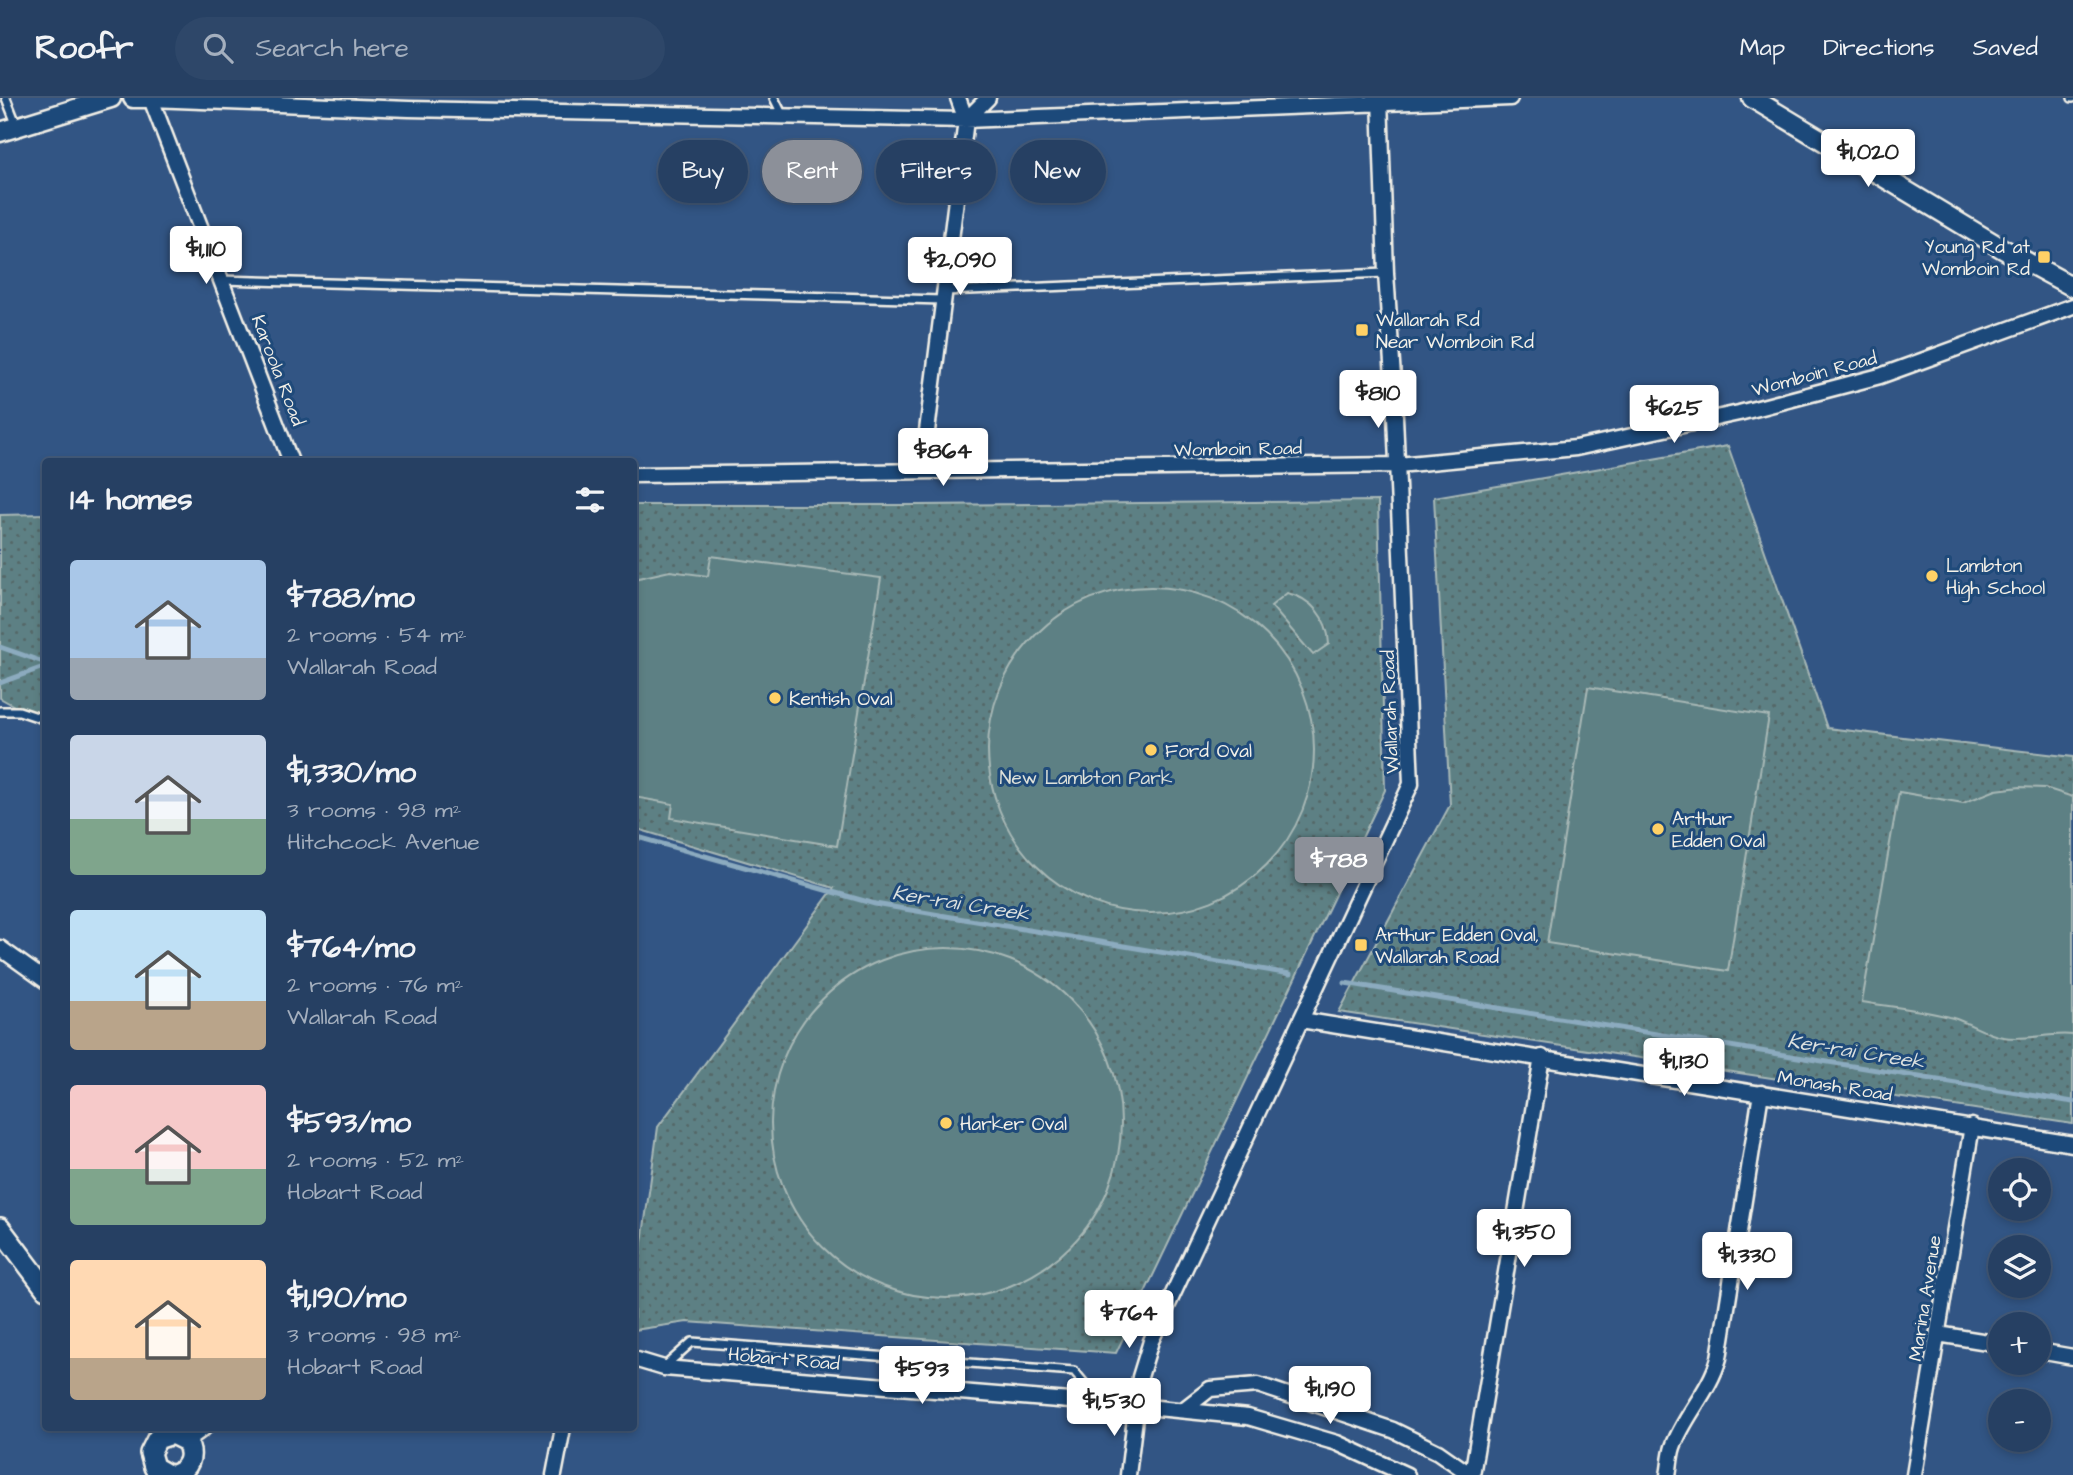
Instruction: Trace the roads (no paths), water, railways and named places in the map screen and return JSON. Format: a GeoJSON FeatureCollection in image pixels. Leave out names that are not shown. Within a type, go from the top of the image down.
{"type":"FeatureCollection","features":[{"type":"Feature","properties":{"kind":"main road"},"geometry":{"type":"LineString","coordinates":[[0,1228],[42,1284]]}},
{"type":"Feature","properties":{"kind":"main road"},"geometry":{"type":"LineString","coordinates":[[153,1434],[172,1434],[186,1441],[191,1457],[168,1473],[150,1453],[153,1434]]}},
{"type":"Feature","properties":{"kind":"street"},"geometry":{"type":"LineString","coordinates":[[9,129],[111,98]]}},
{"type":"Feature","properties":{"kind":"street"},"geometry":{"type":"LineString","coordinates":[[145,98],[966,120],[1380,101],[1510,98]]}},
{"type":"Feature","properties":{"kind":"street","name":"Karoola Road"},"geometry":{"type":"LineString","coordinates":[[145,98],[222,280],[289,458]]}},
{"type":"Feature","properties":{"kind":"street"},"geometry":{"type":"LineString","coordinates":[[590,98],[597,112]]}},
{"type":"Feature","properties":{"kind":"street"},"geometry":{"type":"LineString","coordinates":[[922,471],[966,120],[958,98]]}},
{"type":"Feature","properties":{"kind":"street"},"geometry":{"type":"LineString","coordinates":[[966,120],[988,98]]}},
{"type":"Feature","properties":{"kind":"street"},"geometry":{"type":"LineString","coordinates":[[1752,98],[2003,249],[2073,287]]}},
{"type":"Feature","properties":{"kind":"street","name":"Wallarah Road"},"geometry":{"type":"LineString","coordinates":[[1128,1475],[1142,1368],[1151,1341],[1411,784],[1380,101]]}},
{"type":"Feature","properties":{"kind":"street","name":"Womboin Road"},"geometry":{"type":"LineString","coordinates":[[637,475],[1398,465],[1576,448],[1739,413],[1880,376],[2073,306]]}},
{"type":"Feature","properties":{"kind":"street"},"geometry":{"type":"LineString","coordinates":[[0,948],[42,978]]}},
{"type":"Feature","properties":{"kind":"street","name":"Monash Road"},"geometry":{"type":"LineString","coordinates":[[1301,1020],[2073,1144]]}},
{"type":"Feature","properties":{"kind":"street"},"geometry":{"type":"LineString","coordinates":[[1183,1410],[1210,1389],[1258,1385],[1393,1430],[1438,1452],[1471,1475],[1542,1057]]}},
{"type":"Feature","properties":{"kind":"street"},"geometry":{"type":"LineString","coordinates":[[1668,1475],[1672,1450],[1714,1375],[1719,1358],[1761,1093]]}},
{"type":"Feature","properties":{"kind":"street","name":"Marina Avenue"},"geometry":{"type":"LineString","coordinates":[[1914,1475],[1972,1126]]}},
{"type":"Feature","properties":{"kind":"street"},"geometry":{"type":"LineString","coordinates":[[1938,1334],[1988,1343]]}},
{"type":"Feature","properties":{"kind":"street"},"geometry":{"type":"LineString","coordinates":[[2051,1353],[2073,1357]]}},
{"type":"Feature","properties":{"kind":"street","name":"Hobart Road"},"geometry":{"type":"LineString","coordinates":[[637,1360],[664,1368],[1248,1417],[1336,1443],[1407,1475]]}},
{"type":"Feature","properties":{"kind":"street"},"geometry":{"type":"LineString","coordinates":[[186,1441],[200,1431]]}},
{"type":"Feature","properties":{"kind":"street"},"geometry":{"type":"LineString","coordinates":[[554,1475],[562,1431]]}},
{"type":"Feature","properties":{"kind":"lane"},"geometry":{"type":"LineString","coordinates":[[6,98],[9,129]]}},
{"type":"Feature","properties":{"kind":"lane"},"geometry":{"type":"LineString","coordinates":[[774,98],[783,117]]}},
{"type":"Feature","properties":{"kind":"lane"},"geometry":{"type":"LineString","coordinates":[[222,280],[943,296],[1386,273]]}},
{"type":"Feature","properties":{"kind":"lane"},"geometry":{"type":"LineString","coordinates":[[0,710],[19,711],[42,719]]}},
{"type":"Feature","properties":{"kind":"lane"},"geometry":{"type":"LineString","coordinates":[[664,1368],[692,1342],[1074,1371],[1101,1403]]}},
{"type":"Feature","properties":{"kind":"waterway","name":"Ker-rai Creek"},"geometry":{"type":"LineString","coordinates":[[0,647],[42,662]]}},
{"type":"Feature","properties":{"kind":"waterway"},"geometry":{"type":"LineString","coordinates":[[0,683],[42,667]]}},
{"type":"Feature","properties":{"kind":"waterway","name":"Ker-rai Creek"},"geometry":{"type":"LineString","coordinates":[[637,837],[875,904],[1290,974]]}},
{"type":"Feature","properties":{"kind":"waterway","name":"Ker-rai Creek"},"geometry":{"type":"LineString","coordinates":[[1345,983],[2073,1102]]}},
{"type":"Feature","properties":{"kind":"place","name":"Young Rd at Womboin Rd"},"geometry":{"type":"Point","coordinates":[2044,257]}},
{"type":"Feature","properties":{"kind":"place","name":"Wallarah Rd Near Womboin Rd"},"geometry":{"type":"Point","coordinates":[1362,330]}},
{"type":"Feature","properties":{"kind":"place","name":"Lambton High School"},"geometry":{"type":"Point","coordinates":[1932,576]}},
{"type":"Feature","properties":{"kind":"place","name":"Kentish Oval"},"geometry":{"type":"Point","coordinates":[775,698]}},
{"type":"Feature","properties":{"kind":"place","name":"Ford Oval"},"geometry":{"type":"Point","coordinates":[1151,750]}},
{"type":"Feature","properties":{"kind":"place","name":"Arthur Edden Oval"},"geometry":{"type":"Point","coordinates":[1658,829]}},
{"type":"Feature","properties":{"kind":"place","name":"Arthur Edden Oval, Wallarah Road"},"geometry":{"type":"Point","coordinates":[1361,945]}},
{"type":"Feature","properties":{"kind":"place","name":"Harker Oval"},"geometry":{"type":"Point","coordinates":[946,1123]}},
{"type":"Feature","properties":{"kind":"park label","name":"New Lambton Park"},"geometry":{"type":"Point","coordinates":[1086,777]}}]}
